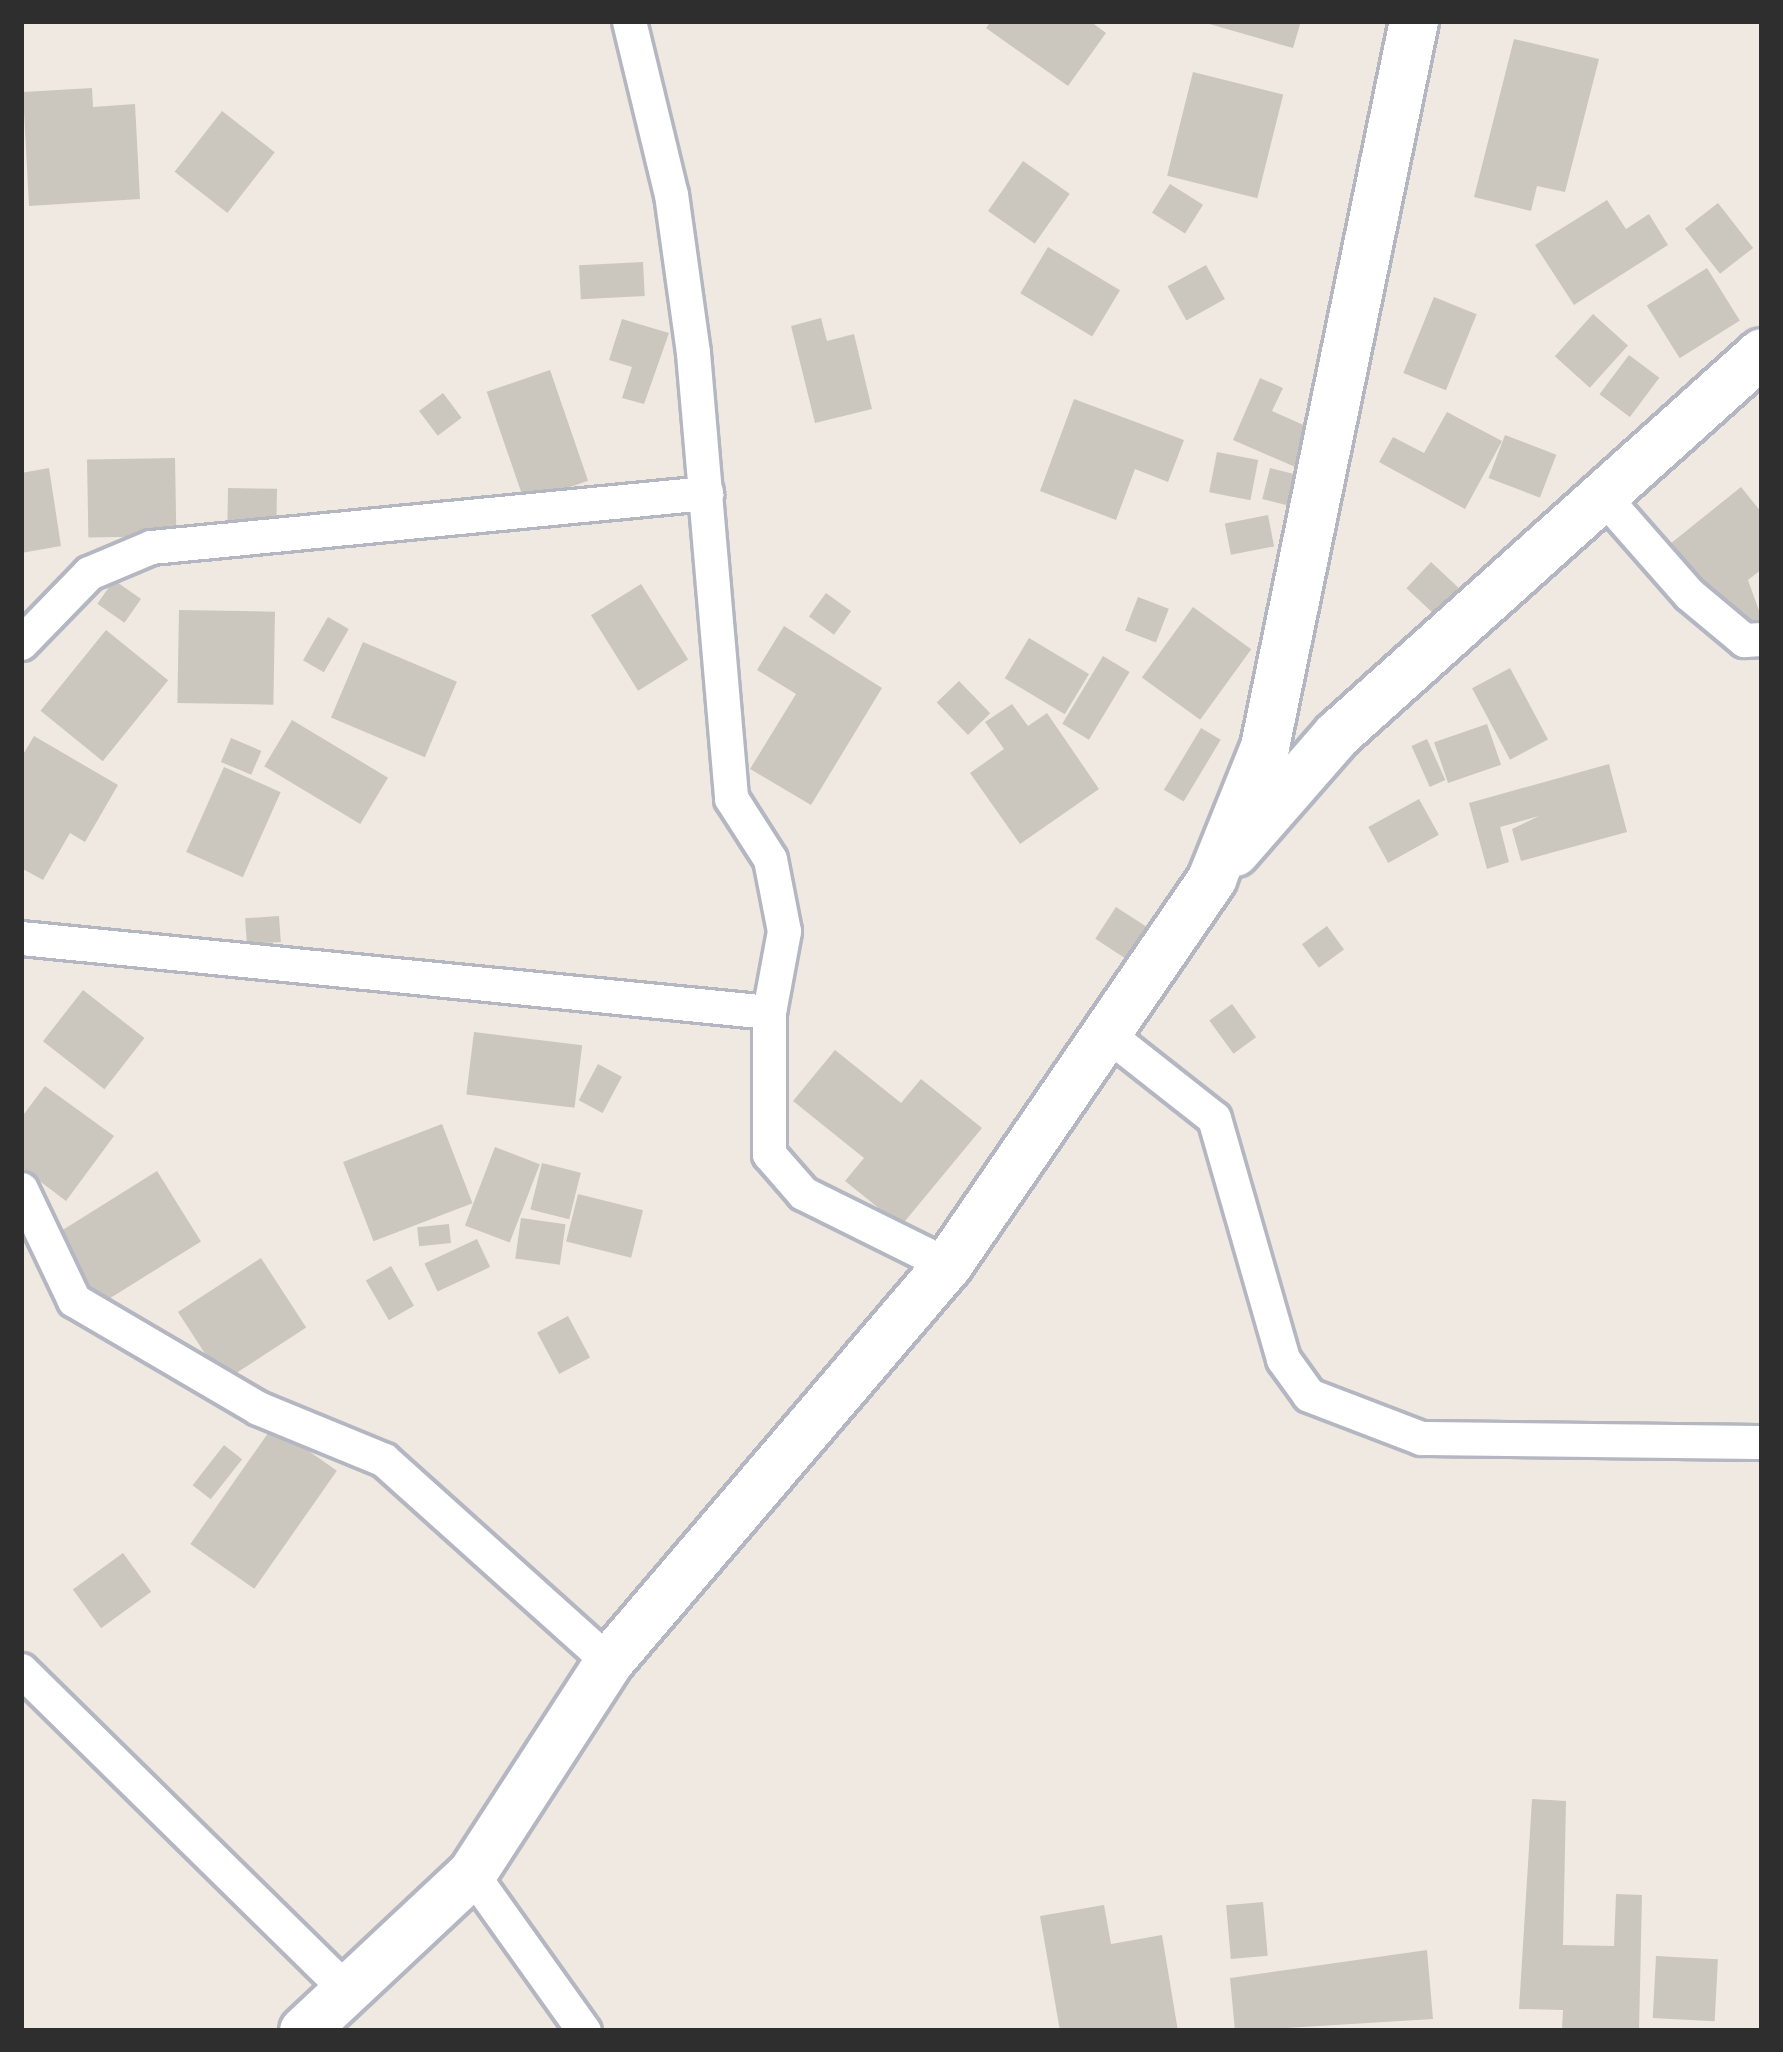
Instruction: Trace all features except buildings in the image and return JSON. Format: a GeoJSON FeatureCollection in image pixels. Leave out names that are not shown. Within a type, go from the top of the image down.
{"type":"FeatureCollection","features":[{"type":"Feature","properties":{"kind":"street"},"geometry":{"type":"LineString","coordinates":[[628,21],[671,194],[706,493],[731,798],[770,859],[784,931],[769,1012],[769,1154],[778,1173],[948,1265]]}},
{"type":"Feature","properties":{"kind":"street"},"geometry":{"type":"LineString","coordinates":[[1212,878],[1264,747],[1414,21]]}},
{"type":"Feature","properties":{"kind":"street"},"geometry":{"type":"LineString","coordinates":[[304,2031],[344,1986],[472,1874],[609,1662],[948,1265],[1102,1030],[1212,878],[1337,735],[1762,352]]}},
{"type":"Feature","properties":{"kind":"street"},"geometry":{"type":"LineString","coordinates":[[21,643],[89,573],[151,547],[706,493]]}},
{"type":"Feature","properties":{"kind":"street"},"geometry":{"type":"LineString","coordinates":[[1602,495],[1689,594],[1744,640],[1762,639]]}},
{"type":"Feature","properties":{"kind":"street"},"geometry":{"type":"LineString","coordinates":[[21,938],[769,1012]]}},
{"type":"Feature","properties":{"kind":"street"},"geometry":{"type":"LineString","coordinates":[[1102,1030],[1214,1118],[1283,1359],[1310,1395],[1421,1438],[1762,1442]]}},
{"type":"Feature","properties":{"kind":"street"},"geometry":{"type":"LineString","coordinates":[[21,1189],[74,1300],[258,1408],[385,1460],[609,1662]]}},
{"type":"Feature","properties":{"kind":"street"},"geometry":{"type":"LineString","coordinates":[[21,1670],[344,1986]]}},
{"type":"Feature","properties":{"kind":"street"},"geometry":{"type":"LineString","coordinates":[[472,1874],[584,2031]]}}]}
